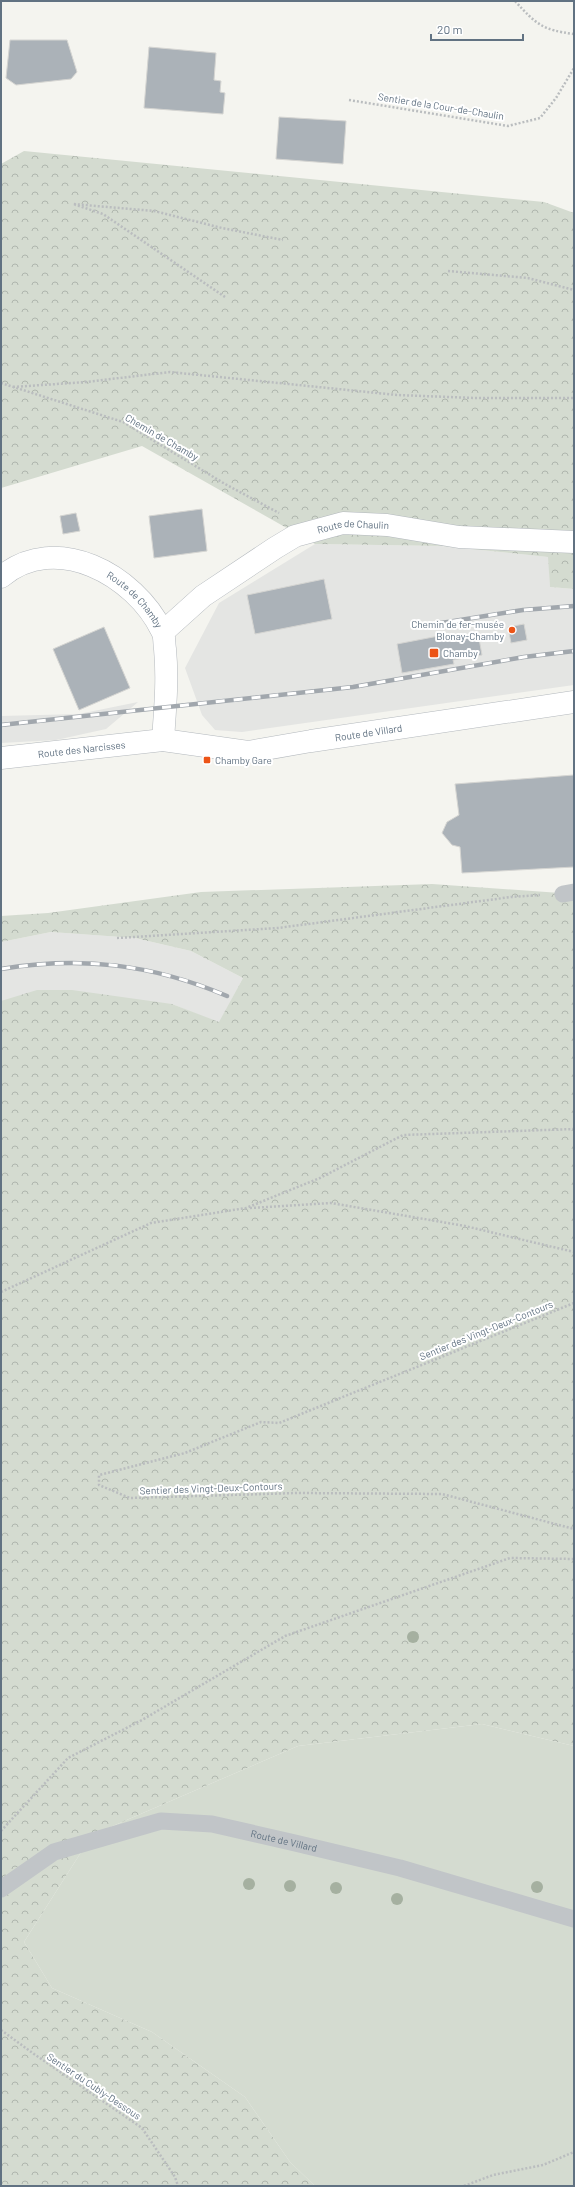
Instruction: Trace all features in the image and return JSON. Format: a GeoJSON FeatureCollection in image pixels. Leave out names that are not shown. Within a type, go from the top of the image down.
{"type":"FeatureCollection","features":[{"type":"Feature","properties":{"kind":"street","name":"Route de Chaulin"},"geometry":{"type":"LineString","coordinates":[[163,632],[203,596],[295,536],[343,523],[388,525],[459,537],[574,542]]}},
{"type":"Feature","properties":{"kind":"street","name":"Route de Chamby"},"geometry":{"type":"LineString","coordinates":[[1,577],[7,572],[34,560],[61,558],[85,562],[107,572],[144,603],[163,632],[167,684],[163,740]]}},
{"type":"Feature","properties":{"kind":"street","name":"Route de Villard"},"geometry":{"type":"LineString","coordinates":[[163,740],[248,752],[311,741],[574,702]]}},
{"type":"Feature","properties":{"kind":"street","name":"Route des Narcisses"},"geometry":{"type":"LineString","coordinates":[[1,758],[163,740]]}},
{"type":"Feature","properties":{"kind":"lane","name":"Route de Villard"},"geometry":{"type":"LineString","coordinates":[[1,1889],[54,1852],[161,1821],[212,1824],[295,1843],[400,1868],[574,1919]]}},
{"type":"Feature","properties":{"kind":"path"},"geometry":{"type":"LineString","coordinates":[[515,1],[536,24],[560,32],[574,34]]}},
{"type":"Feature","properties":{"kind":"path","name":"Sentier de la Cour-de-Chaulin"},"geometry":{"type":"LineString","coordinates":[[349,100],[508,126],[540,118],[556,98],[574,68]]}},
{"type":"Feature","properties":{"kind":"path"},"geometry":{"type":"LineString","coordinates":[[225,297],[103,214],[73,204],[154,211],[222,228],[283,240]]}},
{"type":"Feature","properties":{"kind":"path"},"geometry":{"type":"LineString","coordinates":[[448,271],[528,278],[574,290]]}},
{"type":"Feature","properties":{"kind":"path"},"geometry":{"type":"LineString","coordinates":[[13,386],[86,382],[170,372],[397,395],[475,398],[574,398]]}},
{"type":"Feature","properties":{"kind":"path","name":"Chemin de Chamby"},"geometry":{"type":"LineString","coordinates":[[1,383],[123,422],[225,484],[282,514],[295,536]]}},
{"type":"Feature","properties":{"kind":"path"},"geometry":{"type":"LineString","coordinates":[[116,938],[278,928],[511,897],[568,893]]}},
{"type":"Feature","properties":{"kind":"path"},"geometry":{"type":"LineString","coordinates":[[246,1208],[320,1178],[403,1135],[574,1129]]}},
{"type":"Feature","properties":{"kind":"path"},"geometry":{"type":"LineString","coordinates":[[1,1292],[151,1222],[246,1208],[331,1203],[465,1226],[574,1252]]}},
{"type":"Feature","properties":{"kind":"path","name":"Sentier des Vingt-Deux-Contours"},"geometry":{"type":"LineString","coordinates":[[574,1303],[279,1423],[261,1422],[185,1453],[99,1475],[99,1485],[130,1498],[297,1493],[442,1494],[574,1528]]}},
{"type":"Feature","properties":{"kind":"path"},"geometry":{"type":"LineString","coordinates":[[1,1831],[68,1758],[142,1720],[285,1636],[510,1558],[574,1559]]}},
{"type":"Feature","properties":{"kind":"path","name":"Sentier du Cubly-Dessous"},"geometry":{"type":"LineString","coordinates":[[1,2030],[142,2128],[175,2177],[178,2186]]}},
{"type":"Feature","properties":{"kind":"path"},"geometry":{"type":"LineString","coordinates":[[464,2186],[493,2175],[542,2165],[574,2152]]}},
{"type":"Feature","properties":{"kind":"shaded area"},"geometry":{"type":"Polygon","coordinates":[[[315,544],[442,546],[549,557],[550,587],[574,589],[574,685],[242,732],[215,730],[202,715],[185,668],[219,603],[315,544]]]}},
{"type":"Feature","properties":{"kind":"shaded area"},"geometry":{"type":"Polygon","coordinates":[[[138,702],[106,729],[56,740],[1,743],[1,716],[79,714],[138,702]]]}},
{"type":"Feature","properties":{"kind":"shaded area"},"geometry":{"type":"Polygon","coordinates":[[[51,932],[135,938],[191,951],[243,978],[219,1023],[172,1004],[1,1001],[1,942],[51,932]]]}},
{"type":"Feature","properties":{"kind":"green space"},"geometry":{"type":"Polygon","coordinates":[[[24,151],[544,202],[574,213],[574,589],[550,587],[548,557],[442,546],[315,544],[142,446],[1,488],[1,164],[24,151]]]}},
{"type":"Feature","properties":{"kind":"green space"},"geometry":{"type":"Polygon","coordinates":[[[432,884],[574,894],[574,1746],[482,1724],[298,1746],[92,1835],[24,1942],[52,1988],[152,2032],[245,2097],[290,2162],[315,2186],[1,2186],[1,1001],[37,990],[72,990],[172,1004],[219,1022],[243,978],[191,951],[135,938],[51,932],[1,942],[1,916],[48,913],[201,892],[432,884]]]}},
{"type":"Feature","properties":{"kind":"green space"},"geometry":{"type":"Polygon","coordinates":[[[482,1724],[574,1746],[574,2186],[315,2186],[290,2162],[245,2097],[152,2032],[52,1988],[24,1942],[92,1835],[298,1746],[482,1724]]]}},
{"type":"Feature","properties":{"kind":"building"},"geometry":{"type":"Polygon","coordinates":[[[10,40],[67,40],[77,72],[71,79],[16,85],[6,78],[10,40]]]}},
{"type":"Feature","properties":{"kind":"building"},"geometry":{"type":"Polygon","coordinates":[[[149,47],[216,53],[214,80],[221,81],[220,92],[225,93],[223,114],[144,108],[149,47]]]}},
{"type":"Feature","properties":{"kind":"building"},"geometry":{"type":"Polygon","coordinates":[[[279,117],[346,121],[343,164],[276,159],[279,117]]]}},
{"type":"Feature","properties":{"kind":"building"},"geometry":{"type":"Polygon","coordinates":[[[202,509],[207,551],[154,558],[149,516],[202,509]]]}},
{"type":"Feature","properties":{"kind":"building"},"geometry":{"type":"Polygon","coordinates":[[[76,513],[80,531],[63,534],[60,516],[76,513]]]}},
{"type":"Feature","properties":{"kind":"building"},"geometry":{"type":"Polygon","coordinates":[[[324,579],[332,619],[255,634],[247,595],[324,579]]]}},
{"type":"Feature","properties":{"kind":"building"},"geometry":{"type":"Polygon","coordinates":[[[524,624],[527,640],[511,643],[508,627],[524,624]]]}},
{"type":"Feature","properties":{"kind":"building"},"geometry":{"type":"Polygon","coordinates":[[[104,627],[130,688],[79,710],[53,649],[104,627]]]}},
{"type":"Feature","properties":{"kind":"building"},"geometry":{"type":"Polygon","coordinates":[[[478,633],[482,655],[453,660],[454,664],[402,673],[397,644],[449,634],[449,638],[478,633]]]}},
{"type":"Feature","properties":{"kind":"building"},"geometry":{"type":"Polygon","coordinates":[[[574,775],[574,867],[462,873],[460,847],[452,845],[442,833],[447,822],[459,815],[455,784],[574,775]]]}},
{"type":"Feature","properties":{"kind":"railway"},"geometry":{"type":"LineString","coordinates":[[435,624],[523,610],[574,606]]}},
{"type":"Feature","properties":{"kind":"railway"},"geometry":{"type":"LineString","coordinates":[[1,725],[353,687],[524,657],[574,651]]}},
{"type":"Feature","properties":{"kind":"railway"},"geometry":{"type":"LineString","coordinates":[[1,969],[60,963],[88,963],[116,966],[171,976],[227,996]]}},
{"type":"Feature","properties":{"kind":"place","name":"Chemin de fer-musée Blonay-Chamby"},"geometry":{"type":"Point","coordinates":[512,630]}},
{"type":"Feature","properties":{"kind":"place","name":"Chamby"},"geometry":{"type":"Point","coordinates":[434,653]}},
{"type":"Feature","properties":{"kind":"place","name":"Chamby Gare"},"geometry":{"type":"Point","coordinates":[207,760]}}]}
